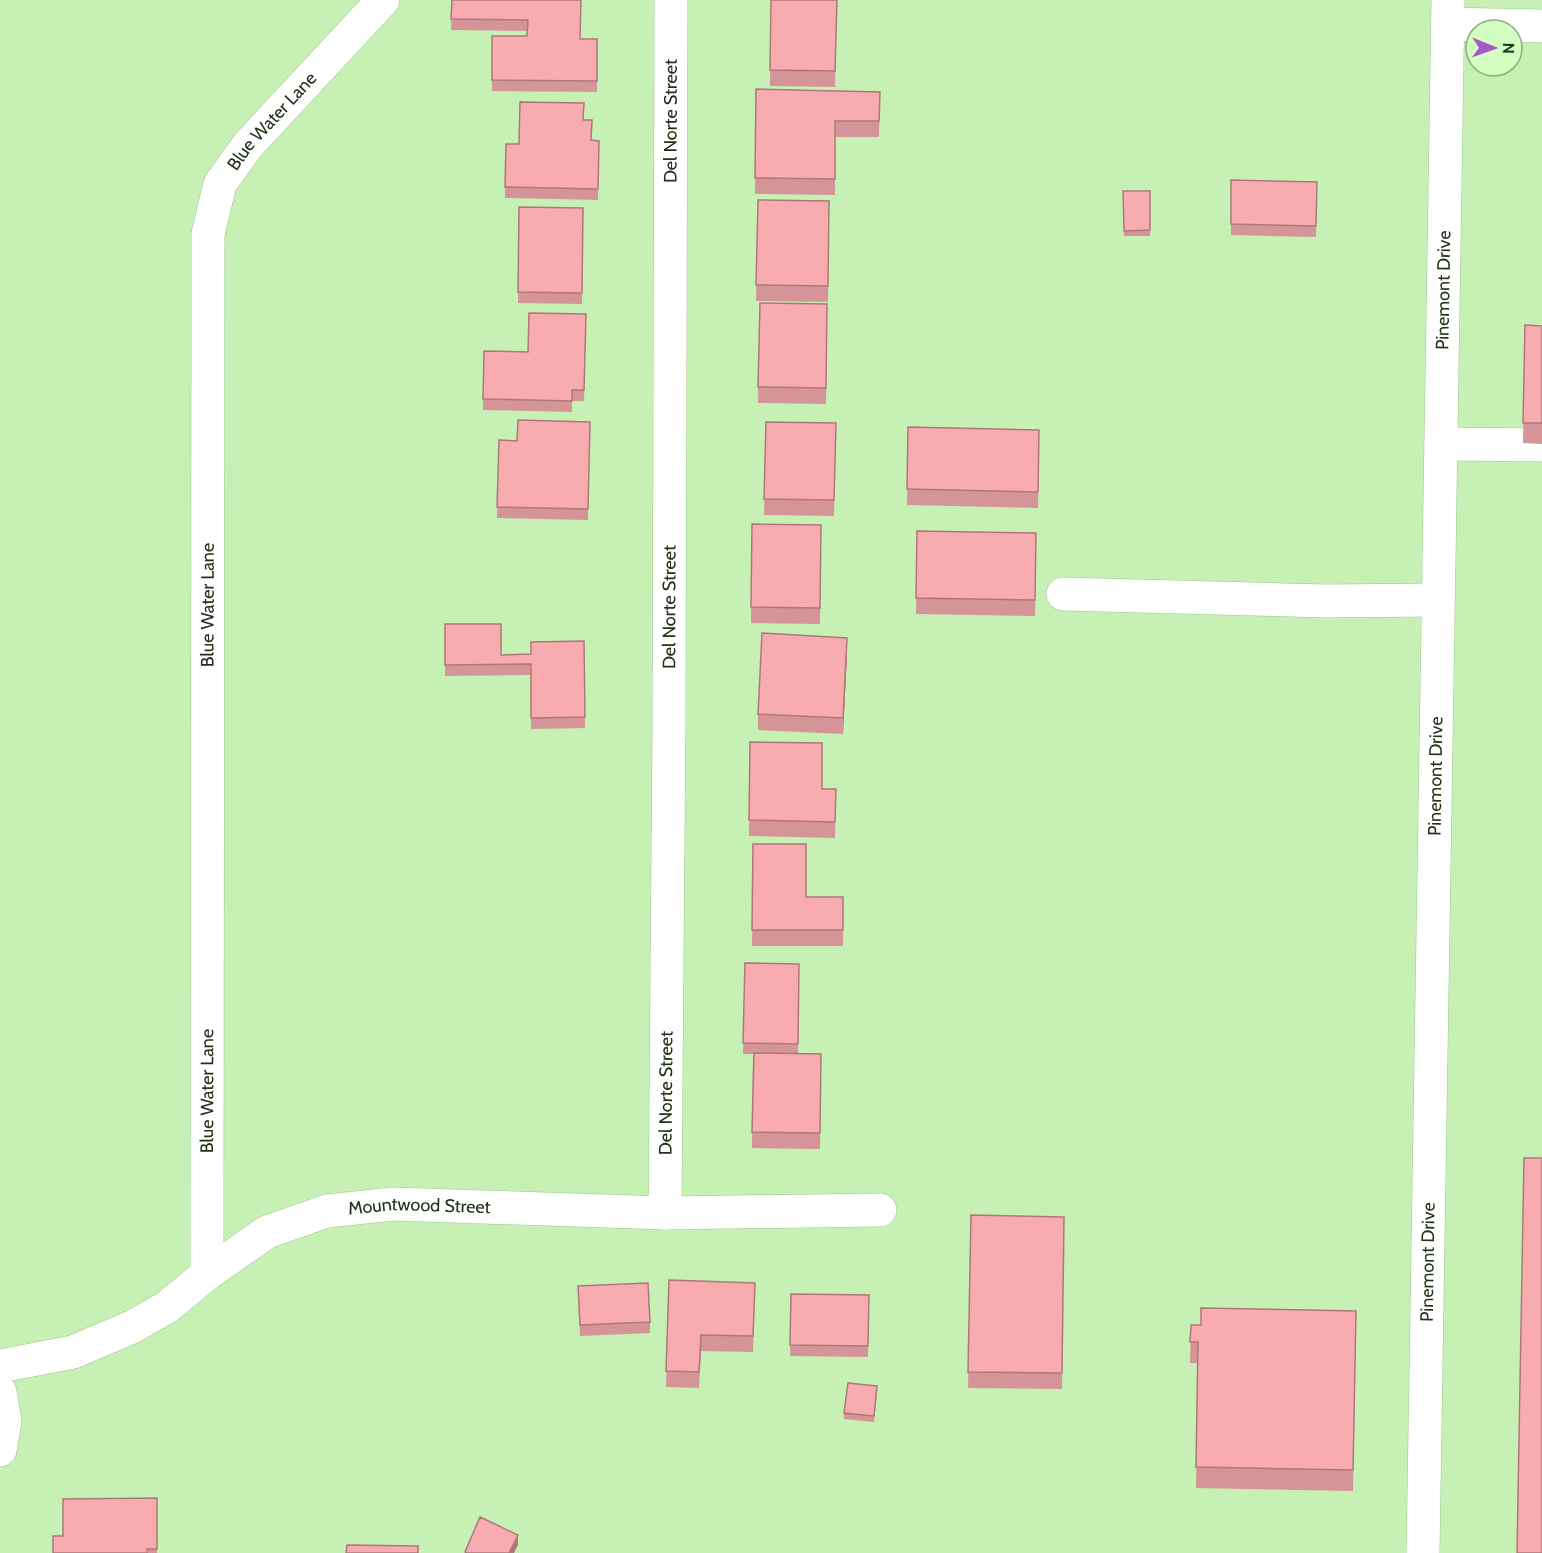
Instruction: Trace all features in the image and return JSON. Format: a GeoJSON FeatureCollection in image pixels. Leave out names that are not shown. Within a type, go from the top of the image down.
{"type":"FeatureCollection","features":[{"type":"Feature","properties":{"kind":"street","name":"Blue Water Lane"},"geometry":{"type":"LineString","coordinates":[[207,1274],[208,234],[220,184],[248,145],[383,0]]}},
{"type":"Feature","properties":{"kind":"street","name":"Del Norte Street"},"geometry":{"type":"LineString","coordinates":[[665,1213],[671,0]]}},
{"type":"Feature","properties":{"kind":"street"},"geometry":{"type":"LineString","coordinates":[[1448,12],[1542,26]]}},
{"type":"Feature","properties":{"kind":"street","name":"Pinemont Drive"},"geometry":{"type":"LineString","coordinates":[[1423,1553],[1448,12]]}},
{"type":"Feature","properties":{"kind":"street"},"geometry":{"type":"LineString","coordinates":[[1441,444],[1542,445]]}},
{"type":"Feature","properties":{"kind":"street"},"geometry":{"type":"LineString","coordinates":[[1063,594],[1325,601],[1438,600]]}},
{"type":"Feature","properties":{"kind":"street","name":"Mountwood Street"},"geometry":{"type":"LineString","coordinates":[[0,1366],[73,1352],[132,1327],[167,1307],[207,1274],[267,1232],[327,1211],[393,1204],[665,1213],[880,1210]]}},
{"type":"Feature","properties":{"kind":"street"},"geometry":{"type":"LineString","coordinates":[[0,1392],[5,1421],[0,1450]]}},
{"type":"Feature","properties":{"kind":"building"},"geometry":{"type":"Polygon","coordinates":[[[452,0],[581,0],[580,39],[597,39],[597,81],[492,80],[492,36],[527,36],[528,20],[451,19],[452,0]]]}},
{"type":"Feature","properties":{"kind":"building"},"geometry":{"type":"Polygon","coordinates":[[[771,0],[837,0],[835,71],[770,70],[771,0]]]}},
{"type":"Feature","properties":{"kind":"building"},"geometry":{"type":"Polygon","coordinates":[[[756,89],[880,92],[879,121],[835,121],[835,179],[755,178],[756,89]]]}},
{"type":"Feature","properties":{"kind":"building"},"geometry":{"type":"Polygon","coordinates":[[[520,102],[584,103],[583,120],[592,120],[591,140],[599,141],[598,189],[505,187],[506,144],[519,144],[520,102]]]}},
{"type":"Feature","properties":{"kind":"building"},"geometry":{"type":"Polygon","coordinates":[[[1231,180],[1317,182],[1316,226],[1231,224],[1231,180]]]}},
{"type":"Feature","properties":{"kind":"building"},"geometry":{"type":"Polygon","coordinates":[[[1123,191],[1150,191],[1150,230],[1124,231],[1123,191]]]}},
{"type":"Feature","properties":{"kind":"building"},"geometry":{"type":"Polygon","coordinates":[[[758,200],[829,201],[828,286],[756,285],[758,200]]]}},
{"type":"Feature","properties":{"kind":"building"},"geometry":{"type":"Polygon","coordinates":[[[519,207],[583,208],[582,293],[518,292],[519,207]]]}},
{"type":"Feature","properties":{"kind":"building"},"geometry":{"type":"Polygon","coordinates":[[[760,303],[827,304],[826,388],[758,387],[760,303]]]}},
{"type":"Feature","properties":{"kind":"building"},"geometry":{"type":"Polygon","coordinates":[[[529,313],[586,314],[584,390],[572,390],[572,401],[483,399],[484,351],[528,352],[529,313]]]}},
{"type":"Feature","properties":{"kind":"building"},"geometry":{"type":"Polygon","coordinates":[[[1525,325],[1542,326],[1542,423],[1523,423],[1525,325]]]}},
{"type":"Feature","properties":{"kind":"building"},"geometry":{"type":"Polygon","coordinates":[[[518,420],[590,422],[588,509],[497,507],[499,440],[517,441],[518,420]]]}},
{"type":"Feature","properties":{"kind":"building"},"geometry":{"type":"Polygon","coordinates":[[[766,422],[836,423],[834,500],[764,499],[766,422]]]}},
{"type":"Feature","properties":{"kind":"building"},"geometry":{"type":"Polygon","coordinates":[[[908,427],[1039,430],[1038,492],[907,489],[908,427]]]}},
{"type":"Feature","properties":{"kind":"building"},"geometry":{"type":"Polygon","coordinates":[[[752,524],[821,525],[820,608],[751,607],[752,524]]]}},
{"type":"Feature","properties":{"kind":"building"},"geometry":{"type":"Polygon","coordinates":[[[917,531],[1036,533],[1035,600],[916,598],[917,531]]]}},
{"type":"Feature","properties":{"kind":"building"},"geometry":{"type":"Polygon","coordinates":[[[445,624],[501,624],[501,655],[531,654],[531,642],[584,641],[585,717],[531,718],[531,664],[445,665],[445,624]]]}},
{"type":"Feature","properties":{"kind":"building"},"geometry":{"type":"Polygon","coordinates":[[[762,633],[847,638],[843,718],[758,714],[762,633]]]}},
{"type":"Feature","properties":{"kind":"building"},"geometry":{"type":"Polygon","coordinates":[[[750,742],[822,743],[822,789],[836,789],[835,822],[749,820],[750,742]]]}},
{"type":"Feature","properties":{"kind":"building"},"geometry":{"type":"Polygon","coordinates":[[[753,844],[806,844],[806,897],[843,897],[843,930],[752,930],[753,844]]]}},
{"type":"Feature","properties":{"kind":"building"},"geometry":{"type":"Polygon","coordinates":[[[745,963],[799,964],[798,1044],[743,1043],[745,963]]]}},
{"type":"Feature","properties":{"kind":"building"},"geometry":{"type":"Polygon","coordinates":[[[754,1053],[821,1054],[820,1133],[752,1132],[754,1053]]]}},
{"type":"Feature","properties":{"kind":"building"},"geometry":{"type":"Polygon","coordinates":[[[1524,1158],[1542,1158],[1542,1553],[1517,1553],[1524,1158]]]}},
{"type":"Feature","properties":{"kind":"building"},"geometry":{"type":"Polygon","coordinates":[[[971,1215],[1064,1217],[1062,1373],[968,1372],[971,1215]]]}},
{"type":"Feature","properties":{"kind":"building"},"geometry":{"type":"Polygon","coordinates":[[[669,1280],[755,1283],[753,1336],[701,1335],[699,1372],[666,1371],[669,1280]]]}},
{"type":"Feature","properties":{"kind":"building"},"geometry":{"type":"Polygon","coordinates":[[[648,1283],[650,1322],[580,1325],[578,1286],[648,1283]]]}},
{"type":"Feature","properties":{"kind":"building"},"geometry":{"type":"Polygon","coordinates":[[[791,1294],[869,1295],[868,1346],[790,1345],[791,1294]]]}},
{"type":"Feature","properties":{"kind":"building"},"geometry":{"type":"Polygon","coordinates":[[[1201,1308],[1356,1311],[1353,1470],[1196,1467],[1198,1342],[1190,1342],[1191,1325],[1201,1325],[1201,1308]]]}},
{"type":"Feature","properties":{"kind":"building"},"geometry":{"type":"Polygon","coordinates":[[[848,1383],[877,1386],[874,1416],[844,1413],[848,1383]]]}},
{"type":"Feature","properties":{"kind":"building"},"geometry":{"type":"Polygon","coordinates":[[[157,1498],[157,1549],[147,1549],[147,1553],[53,1553],[53,1536],[63,1536],[63,1499],[157,1498]]]}},
{"type":"Feature","properties":{"kind":"building"},"geometry":{"type":"Polygon","coordinates":[[[480,1517],[518,1535],[509,1553],[465,1552],[480,1517]]]}},
{"type":"Feature","properties":{"kind":"building"},"geometry":{"type":"Polygon","coordinates":[[[347,1545],[418,1546],[418,1553],[346,1553],[347,1545]]]}}]}
